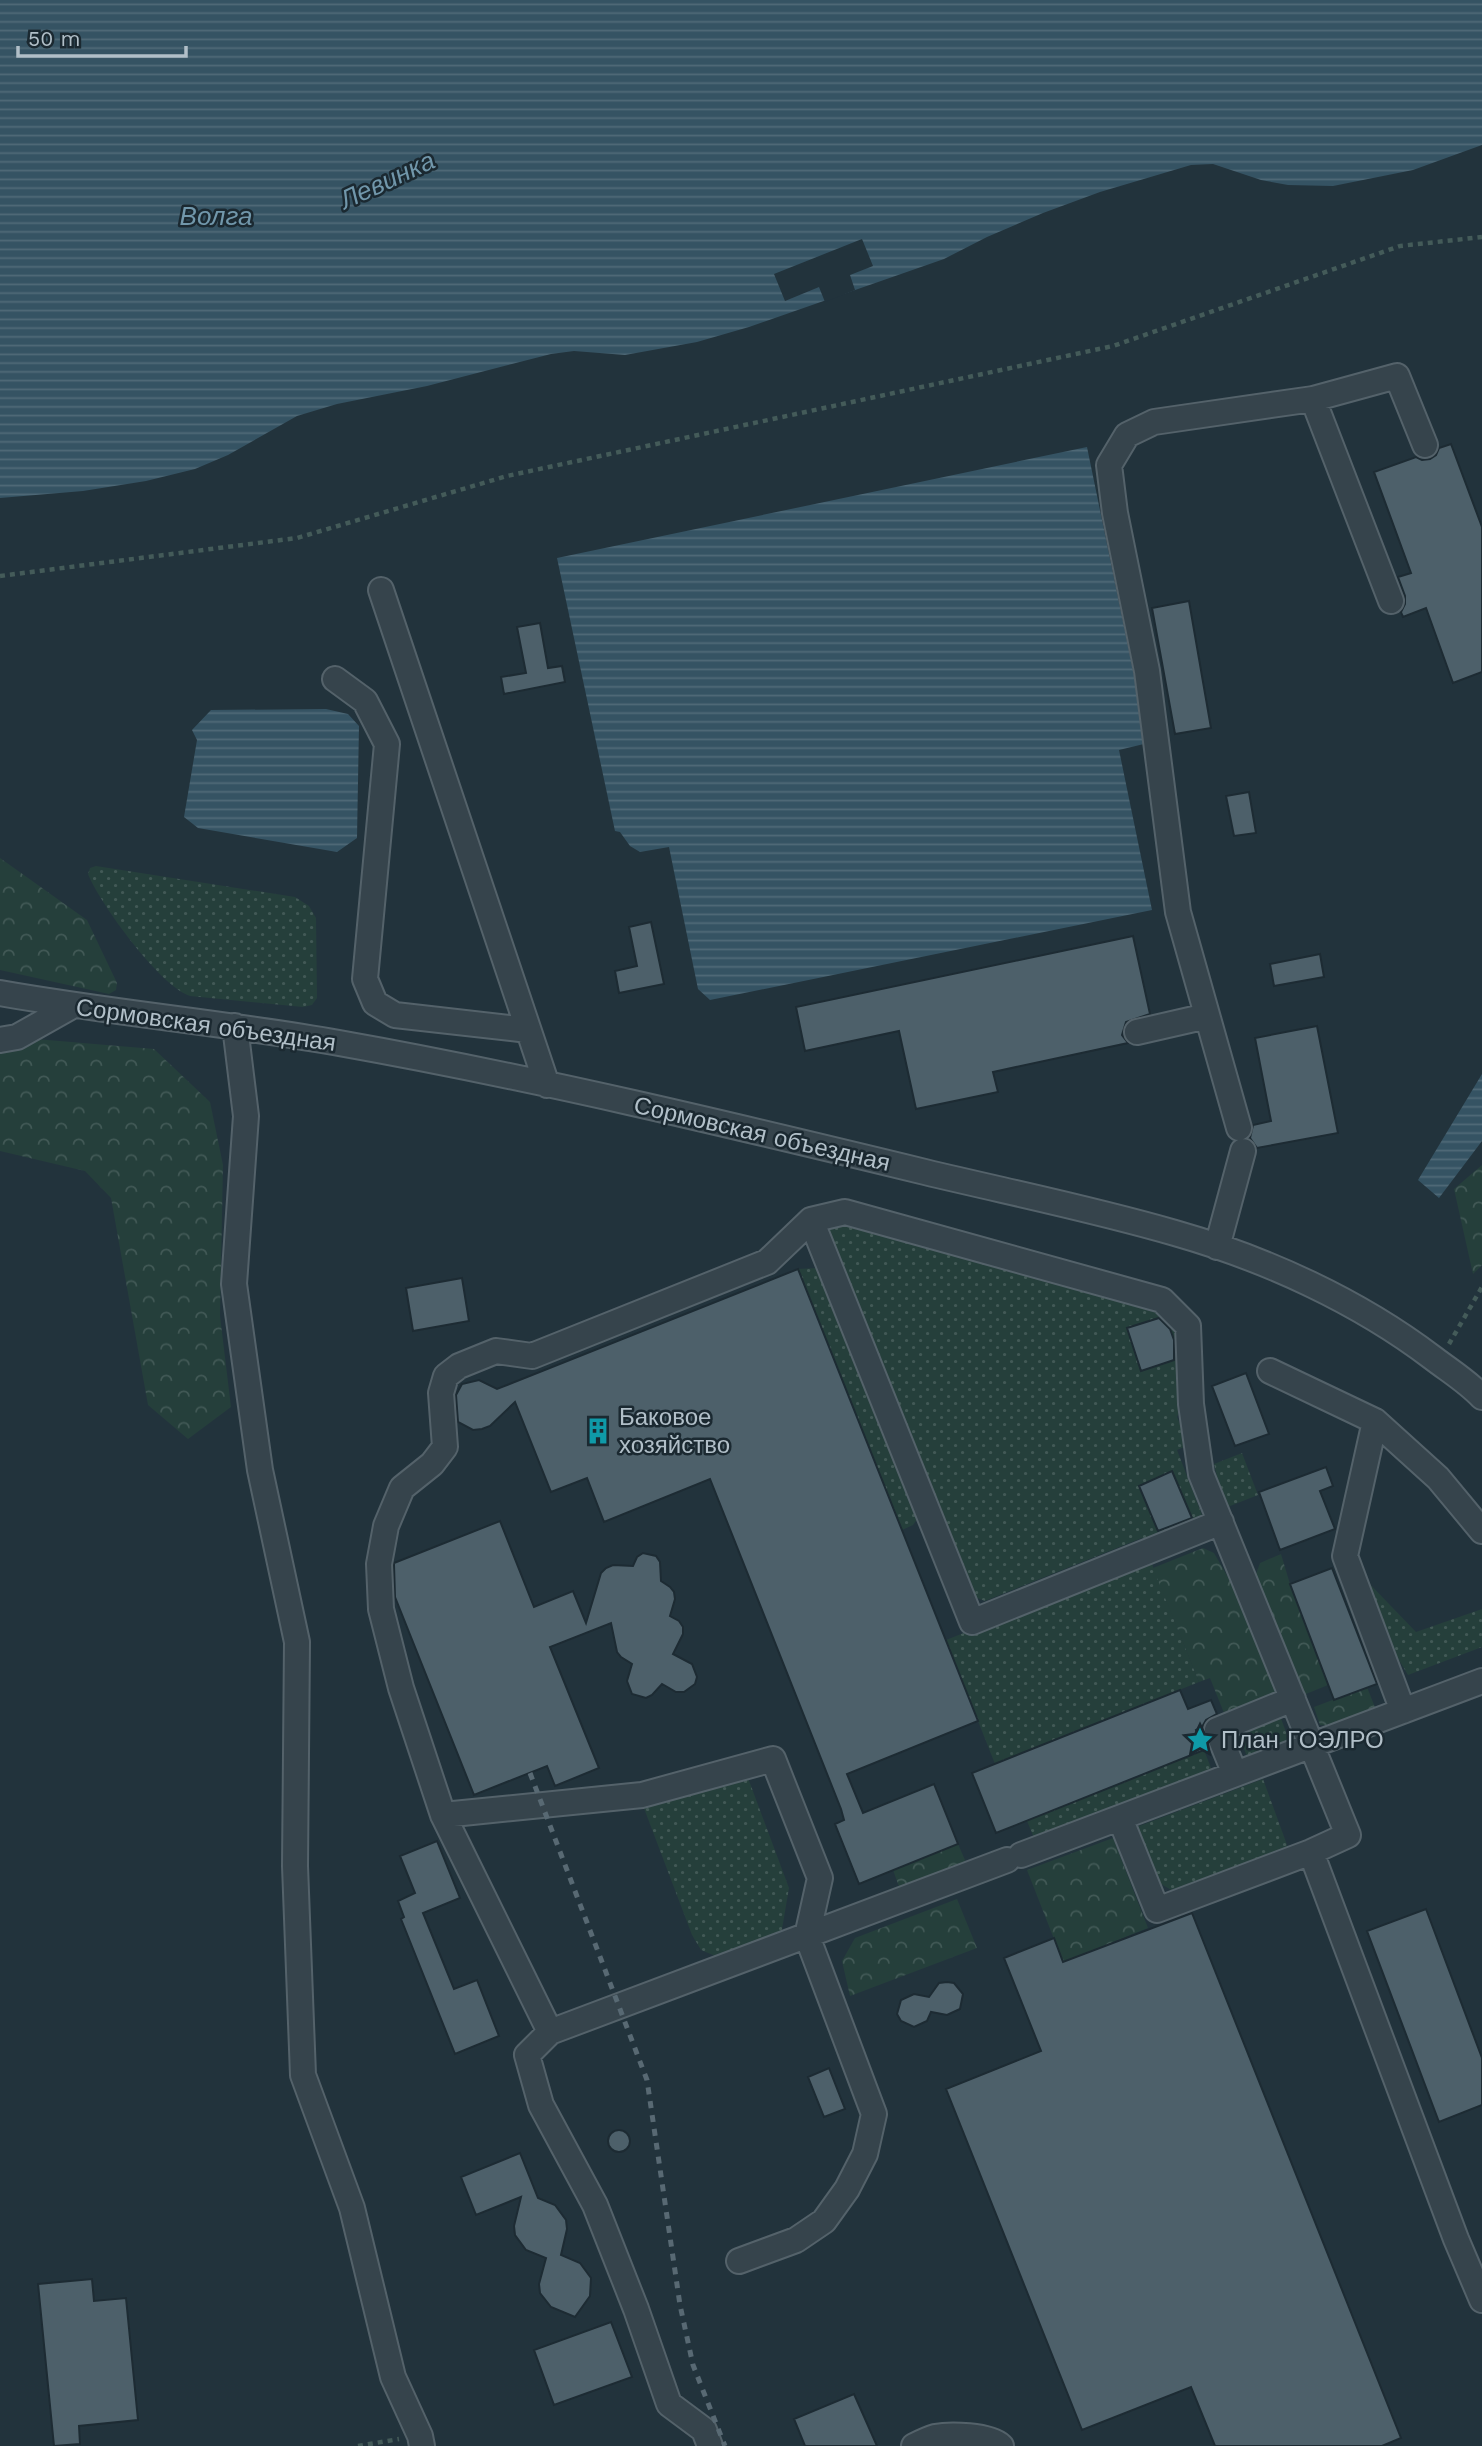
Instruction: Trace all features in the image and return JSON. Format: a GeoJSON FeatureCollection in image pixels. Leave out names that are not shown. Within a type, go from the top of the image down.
{"type":"FeatureCollection","features":[{"type":"Feature","properties":{"kind":"street"},"geometry":{"type":"LineString","coordinates":[[1217,1247],[1241,1139],[1178,912],[1147,671],[1115,513],[1109,465],[1127,435],[1154,422],[1313,399],[1397,376],[1425,445]]}},
{"type":"Feature","properties":{"kind":"street"},"geometry":{"type":"LineString","coordinates":[[1313,399],[1391,601]]}},
{"type":"Feature","properties":{"kind":"street"},"geometry":{"type":"LineString","coordinates":[[381,590],[547,1085]]}},
{"type":"Feature","properties":{"kind":"street"},"geometry":{"type":"LineString","coordinates":[[335,679],[365,701],[387,744],[365,979],[375,1003],[395,1015],[528,1030]]}},
{"type":"Feature","properties":{"kind":"street","name":"Сормовская объездная"},"geometry":{"type":"LineString","coordinates":[[0,993],[72,1006],[235,1026],[340,1043],[547,1085],[1177,1233],[1260,1262],[1332,1296],[1401,1334],[1482,1397]]}},
{"type":"Feature","properties":{"kind":"street"},"geometry":{"type":"LineString","coordinates":[[0,1040],[17,1037],[72,1006]]}},
{"type":"Feature","properties":{"kind":"street"},"geometry":{"type":"LineString","coordinates":[[1136,1032],[1208,1016]]}},
{"type":"Feature","properties":{"kind":"street"},"geometry":{"type":"LineString","coordinates":[[235,1026],[246,1116],[234,1284],[260,1470],[297,1642],[295,1866],[303,2075],[352,2208],[393,2377],[421,2441]]}},
{"type":"Feature","properties":{"kind":"street"},"geometry":{"type":"LineString","coordinates":[[550,2032],[443,1815],[401,1689],[381,1609],[379,1564],[386,1526],[402,1489],[432,1464],[445,1447],[441,1393],[446,1376],[458,1366],[496,1351],[532,1356],[767,1262],[811,1220],[845,1212],[1162,1300],[1188,1326],[1191,1404],[1201,1474],[1348,1835],[1311,1852],[1157,1910],[1120,1818]]}},
{"type":"Feature","properties":{"kind":"street"},"geometry":{"type":"LineString","coordinates":[[811,1220],[972,1622],[1221,1522]]}},
{"type":"Feature","properties":{"kind":"street"},"geometry":{"type":"LineString","coordinates":[[1270,1371],[1375,1421],[1437,1478],[1482,1531]]}},
{"type":"Feature","properties":{"kind":"street"},"geometry":{"type":"LineString","coordinates":[[1375,1421],[1345,1556],[1403,1711]]}},
{"type":"Feature","properties":{"kind":"street"},"geometry":{"type":"LineString","coordinates":[[710,2446],[704,2430],[669,2404],[636,2309],[595,2205],[541,2105],[527,2055],[550,2032],[1482,1681]]}},
{"type":"Feature","properties":{"kind":"street"},"geometry":{"type":"LineString","coordinates":[[1235,1774],[1217,1730],[1293,1699]]}},
{"type":"Feature","properties":{"kind":"street"},"geometry":{"type":"LineString","coordinates":[[443,1815],[642,1795],[773,1759],[820,1878],[807,1936],[874,2114],[865,2154],[847,2189],[824,2221],[796,2240],[739,2261]]}},
{"type":"Feature","properties":{"kind":"street"},"geometry":{"type":"LineString","coordinates":[[1311,1852],[1451,2226],[1482,2300]]}},
{"type":"Feature","properties":{"kind":"street"},"geometry":{"type":"LineString","coordinates":[[914,2446],[935,2437],[974,2436],[1001,2446]]}},
{"type":"Feature","properties":{"kind":"path"},"geometry":{"type":"LineString","coordinates":[[0,576],[297,538],[507,476],[1113,346],[1400,246],[1482,237]]}},
{"type":"Feature","properties":{"kind":"path"},"geometry":{"type":"LineString","coordinates":[[1438,1362],[1482,1287]]}},
{"type":"Feature","properties":{"kind":"path"},"geometry":{"type":"LineString","coordinates":[[358,2446],[421,2441]]}},
{"type":"Feature","properties":{"kind":"green space"},"geometry":{"type":"Polygon","coordinates":[[[0,858],[87,920],[117,983],[116,990],[109,994],[0,970],[0,858]]]}},
{"type":"Feature","properties":{"kind":"green space"},"geometry":{"type":"Polygon","coordinates":[[[96,866],[295,897],[309,906],[316,918],[317,998],[312,1005],[303,1007],[190,996],[177,989],[148,961],[105,904],[88,874],[90,868],[96,866]]]}},
{"type":"Feature","properties":{"kind":"green space"},"geometry":{"type":"Polygon","coordinates":[[[0,1036],[154,1049],[210,1102],[223,1165],[220,1316],[231,1407],[188,1439],[148,1405],[111,1198],[85,1171],[0,1151],[0,1036]]]}},
{"type":"Feature","properties":{"kind":"green space"},"geometry":{"type":"Polygon","coordinates":[[[1482,1165],[1482,1265],[1473,1274],[1454,1189],[1482,1165]]]}},
{"type":"Feature","properties":{"kind":"green space"},"geometry":{"type":"Polygon","coordinates":[[[846,1221],[1150,1305],[1182,1326],[1185,1399],[1177,1417],[1189,1445],[1177,1450],[1204,1520],[1145,1544],[1142,1538],[985,1601],[967,1594],[825,1237],[833,1224],[846,1221]]]}},
{"type":"Feature","properties":{"kind":"green space"},"geometry":{"type":"Polygon","coordinates":[[[817,1268],[828,1277],[922,1512],[913,1525],[902,1530],[798,1269],[817,1268]]]}},
{"type":"Feature","properties":{"kind":"green space"},"geometry":{"type":"Polygon","coordinates":[[[1242,1453],[1258,1495],[1225,1508],[1214,1464],[1242,1453]]]}},
{"type":"Feature","properties":{"kind":"green space"},"geometry":{"type":"Polygon","coordinates":[[[1203,1548],[1214,1553],[1236,1591],[1278,1697],[1226,1718],[1210,1678],[1199,1682],[1153,1568],[1203,1548]]]}},
{"type":"Feature","properties":{"kind":"green space"},"geometry":{"type":"Polygon","coordinates":[[[1281,1554],[1328,1685],[1301,1696],[1254,1580],[1260,1563],[1281,1554]]]}},
{"type":"Feature","properties":{"kind":"green space"},"geometry":{"type":"Polygon","coordinates":[[[1150,1559],[1199,1682],[995,1764],[946,1640],[1150,1559]]]}},
{"type":"Feature","properties":{"kind":"green space"},"geometry":{"type":"Polygon","coordinates":[[[1364,1578],[1416,1632],[1482,1609],[1482,1647],[1408,1675],[1376,1622],[1364,1578]]]}},
{"type":"Feature","properties":{"kind":"green space"},"geometry":{"type":"Polygon","coordinates":[[[1367,1687],[1376,1710],[1332,1726],[1320,1725],[1314,1707],[1367,1687]]]}},
{"type":"Feature","properties":{"kind":"green space"},"geometry":{"type":"Polygon","coordinates":[[[1279,1713],[1290,1743],[1248,1759],[1236,1728],[1279,1713]]]}},
{"type":"Feature","properties":{"kind":"green space"},"geometry":{"type":"Polygon","coordinates":[[[1204,1750],[1213,1773],[1035,1840],[1027,1821],[1204,1750]]]}},
{"type":"Feature","properties":{"kind":"green space"},"geometry":{"type":"Polygon","coordinates":[[[748,1778],[789,1888],[781,1935],[720,1958],[701,1950],[692,1935],[642,1803],[748,1778]]]}},
{"type":"Feature","properties":{"kind":"green space"},"geometry":{"type":"Polygon","coordinates":[[[1263,1779],[1290,1853],[1180,1895],[1154,1880],[1134,1828],[1263,1779]]]}},
{"type":"Feature","properties":{"kind":"green space"},"geometry":{"type":"Polygon","coordinates":[[[1113,1838],[1148,1928],[1063,1962],[1027,1870],[1113,1838]]]}},
{"type":"Feature","properties":{"kind":"green space"},"geometry":{"type":"Polygon","coordinates":[[[958,1844],[968,1867],[901,1892],[893,1870],[958,1844]]]}},
{"type":"Feature","properties":{"kind":"green space"},"geometry":{"type":"Polygon","coordinates":[[[957,1899],[977,1948],[850,1996],[842,1961],[855,1938],[957,1899]]]}},
{"type":"Feature","properties":{"kind":"water","name":"Волга"},"geometry":{"type":"Polygon","coordinates":[[[0,0],[1482,0],[1482,145],[1413,170],[1333,186],[1288,185],[1261,180],[1213,164],[1191,165],[1100,192],[987,237],[944,259],[749,327],[697,342],[625,355],[574,351],[551,354],[427,386],[337,404],[297,416],[228,455],[195,469],[146,481],[83,491],[0,498],[0,0]]]}},
{"type":"Feature","properties":{"kind":"water"},"geometry":{"type":"Polygon","coordinates":[[[1087,447],[1148,743],[1119,750],[1152,910],[710,1000],[698,989],[669,847],[640,852],[630,846],[620,832],[615,831],[557,558],[1087,447]]]}},
{"type":"Feature","properties":{"kind":"water"},"geometry":{"type":"Polygon","coordinates":[[[326,709],[348,714],[359,726],[357,838],[337,852],[198,828],[184,817],[197,740],[192,730],[211,710],[326,709]]]}},
{"type":"Feature","properties":{"kind":"water"},"geometry":{"type":"Polygon","coordinates":[[[1482,1074],[1482,1141],[1439,1198],[1418,1180],[1482,1074]]]}},
{"type":"Feature","properties":{"kind":"pier"},"geometry":{"type":"Polygon","coordinates":[[[862,239],[873,266],[850,275],[855,290],[825,302],[819,287],[785,301],[774,274],[862,239]]]}},
{"type":"Feature","properties":{"kind":"building"},"geometry":{"type":"Polygon","coordinates":[[[1451,444],[1482,527],[1482,672],[1453,683],[1426,608],[1403,617],[1401,612],[1405,596],[1398,577],[1411,573],[1374,472],[1416,457],[1422,460],[1430,459],[1436,455],[1439,448],[1451,444]]]}},
{"type":"Feature","properties":{"kind":"building"},"geometry":{"type":"Polygon","coordinates":[[[1189,601],[1211,728],[1175,734],[1152,608],[1189,601]]]}},
{"type":"Feature","properties":{"kind":"building"},"geometry":{"type":"Polygon","coordinates":[[[540,623],[548,668],[562,666],[565,682],[504,694],[501,677],[526,673],[517,627],[540,623]]]}},
{"type":"Feature","properties":{"kind":"building"},"geometry":{"type":"Polygon","coordinates":[[[1249,792],[1256,833],[1234,836],[1226,796],[1249,792]]]}},
{"type":"Feature","properties":{"kind":"building"},"geometry":{"type":"Polygon","coordinates":[[[651,922],[664,984],[619,993],[615,971],[637,966],[629,927],[651,922]]]}},
{"type":"Feature","properties":{"kind":"building"},"geometry":{"type":"Polygon","coordinates":[[[1133,936],[1150,1014],[1126,1022],[1122,1035],[1128,1043],[993,1072],[998,1092],[916,1109],[899,1031],[805,1051],[796,1007],[1133,936]]]}},
{"type":"Feature","properties":{"kind":"building"},"geometry":{"type":"Polygon","coordinates":[[[1320,954],[1324,977],[1274,986],[1270,964],[1320,954]]]}},
{"type":"Feature","properties":{"kind":"building"},"geometry":{"type":"Polygon","coordinates":[[[1317,1026],[1338,1133],[1257,1148],[1250,1138],[1253,1125],[1271,1121],[1255,1038],[1317,1026]]]}},
{"type":"Feature","properties":{"kind":"building"},"geometry":{"type":"Polygon","coordinates":[[[798,1269],[978,1721],[847,1774],[863,1813],[934,1784],[958,1844],[859,1884],[835,1824],[844,1820],[841,1809],[710,1479],[604,1522],[587,1478],[551,1492],[515,1402],[490,1426],[482,1429],[473,1430],[458,1422],[456,1395],[462,1384],[479,1380],[497,1389],[798,1269]]]}},
{"type":"Feature","properties":{"kind":"building"},"geometry":{"type":"Polygon","coordinates":[[[462,1278],[469,1321],[413,1331],[406,1288],[462,1278]]]}},
{"type":"Feature","properties":{"kind":"building"},"geometry":{"type":"Polygon","coordinates":[[[1159,1318],[1170,1329],[1174,1340],[1174,1360],[1141,1371],[1127,1328],[1159,1318]]]}},
{"type":"Feature","properties":{"kind":"building"},"geometry":{"type":"Polygon","coordinates":[[[1246,1373],[1269,1434],[1235,1446],[1212,1386],[1246,1373]]]}},
{"type":"Feature","properties":{"kind":"building"},"geometry":{"type":"Polygon","coordinates":[[[1326,1467],[1333,1486],[1320,1491],[1335,1529],[1280,1550],[1259,1492],[1326,1467]]]}},
{"type":"Feature","properties":{"kind":"building"},"geometry":{"type":"Polygon","coordinates":[[[1172,1471],[1192,1518],[1158,1531],[1139,1486],[1172,1471]]]}},
{"type":"Feature","properties":{"kind":"building"},"geometry":{"type":"Polygon","coordinates":[[[500,1521],[534,1607],[573,1591],[586,1623],[601,1573],[606,1568],[613,1565],[633,1566],[637,1557],[643,1553],[656,1556],[660,1562],[661,1581],[674,1592],[675,1599],[670,1616],[683,1627],[683,1634],[673,1654],[692,1664],[697,1677],[695,1684],[684,1692],[676,1692],[662,1684],[646,1698],[632,1694],[627,1681],[632,1664],[617,1652],[611,1623],[550,1647],[599,1768],[555,1786],[547,1766],[474,1795],[395,1597],[394,1563],[500,1521]]]}},
{"type":"Feature","properties":{"kind":"building"},"geometry":{"type":"Polygon","coordinates":[[[1332,1568],[1377,1684],[1334,1700],[1290,1584],[1332,1568]]]}},
{"type":"Feature","properties":{"kind":"building"},"geometry":{"type":"Polygon","coordinates":[[[1180,1690],[1188,1709],[1211,1700],[1217,1714],[1196,1730],[1204,1750],[996,1833],[972,1773],[1180,1690]]]}},
{"type":"Feature","properties":{"kind":"building"},"geometry":{"type":"Polygon","coordinates":[[[437,1841],[460,1898],[423,1913],[454,1989],[477,1980],[499,2036],[455,2054],[401,1919],[404,1917],[398,1901],[415,1893],[400,1856],[437,1841]]]}},
{"type":"Feature","properties":{"kind":"building"},"geometry":{"type":"Polygon","coordinates":[[[1426,1909],[1482,2058],[1482,2105],[1439,2122],[1367,1931],[1426,1909]]]}},
{"type":"Feature","properties":{"kind":"building"},"geometry":{"type":"Polygon","coordinates":[[[1192,1913],[1401,2438],[1382,2446],[1215,2446],[1191,2387],[1082,2430],[946,2089],[1041,2051],[1004,1958],[1054,1938],[1063,1962],[1192,1913]]]}},
{"type":"Feature","properties":{"kind":"building"},"geometry":{"type":"Polygon","coordinates":[[[939,1983],[954,1983],[963,1994],[960,2009],[947,2015],[931,2012],[927,2021],[914,2027],[901,2021],[897,2014],[901,2000],[914,1994],[929,1997],[939,1983]]]}},
{"type":"Feature","properties":{"kind":"building"},"geometry":{"type":"Polygon","coordinates":[[[829,2068],[845,2109],[824,2117],[808,2077],[829,2068]]]}},
{"type":"Feature","properties":{"kind":"building"},"geometry":{"type":"Polygon","coordinates":[[[615,2130],[623,2130],[630,2137],[630,2145],[623,2152],[615,2152],[608,2145],[608,2137],[615,2130]]]}},
{"type":"Feature","properties":{"kind":"building"},"geometry":{"type":"Polygon","coordinates":[[[520,2153],[538,2198],[555,2205],[566,2220],[567,2229],[561,2255],[580,2263],[591,2278],[590,2296],[575,2317],[551,2307],[540,2293],[539,2284],[546,2258],[526,2250],[515,2235],[514,2226],[521,2197],[476,2215],[461,2177],[520,2153]]]}},
{"type":"Feature","properties":{"kind":"building"},"geometry":{"type":"Polygon","coordinates":[[[92,2279],[94,2301],[126,2298],[138,2420],[79,2426],[80,2444],[54,2446],[38,2284],[92,2279]]]}},
{"type":"Feature","properties":{"kind":"building"},"geometry":{"type":"Polygon","coordinates":[[[611,2322],[632,2377],[554,2405],[534,2350],[611,2322]]]}},
{"type":"Feature","properties":{"kind":"building"},"geometry":{"type":"Polygon","coordinates":[[[854,2394],[877,2446],[805,2446],[794,2419],[854,2394]]]}},
{"type":"Feature","properties":{"kind":"railway"},"geometry":{"type":"LineString","coordinates":[[530,1773],[647,2080],[680,2305],[693,2365],[725,2446]]}},
{"type":"Feature","properties":{"kind":"place","name":"Баковое хозяйство"},"geometry":{"type":"Point","coordinates":[598,1431]}},
{"type":"Feature","properties":{"kind":"place","name":"План ГОЭЛРО"},"geometry":{"type":"Point","coordinates":[1200,1740]}},
{"type":"Feature","properties":{"kind":"water label","name":"Левинка"},"geometry":{"type":"Point","coordinates":[387,180]}}]}
